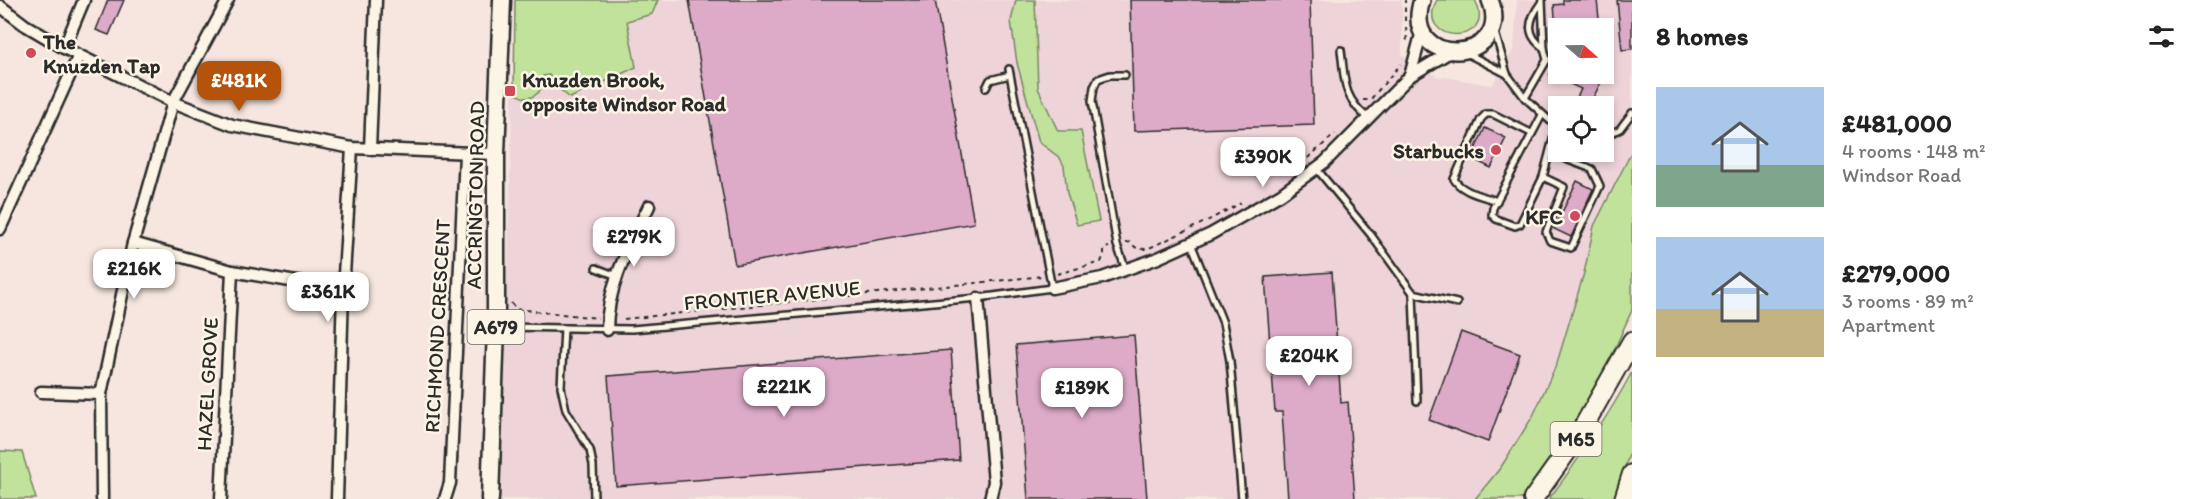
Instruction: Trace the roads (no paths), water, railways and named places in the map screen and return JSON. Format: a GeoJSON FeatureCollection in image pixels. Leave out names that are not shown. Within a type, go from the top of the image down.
{"type":"FeatureCollection","features":[{"type":"Feature","properties":{"kind":"highway","name":"M65"},"geometry":{"type":"LineString","coordinates":[[1533,499],[1578,436],[1632,341]]}},
{"type":"Feature","properties":{"kind":"highway"},"geometry":{"type":"LineString","coordinates":[[1624,499],[1632,474]]}},
{"type":"Feature","properties":{"kind":"main road","name":"ACCRINGTON ROAD"},"geometry":{"type":"LineString","coordinates":[[490,499],[496,327],[496,154],[502,0]]}},
{"type":"Feature","properties":{"kind":"street"},"geometry":{"type":"LineString","coordinates":[[64,48],[84,0]]}},
{"type":"Feature","properties":{"kind":"street"},"geometry":{"type":"LineString","coordinates":[[102,499],[101,394],[133,243],[172,102],[228,0]]}},
{"type":"Feature","properties":{"kind":"street"},"geometry":{"type":"LineString","coordinates":[[370,149],[376,0]]}},
{"type":"Feature","properties":{"kind":"street"},"geometry":{"type":"LineString","coordinates":[[1422,0],[1419,20],[1422,31],[1433,45],[1457,52]]}},
{"type":"Feature","properties":{"kind":"street"},"geometry":{"type":"LineString","coordinates":[[1490,0],[1493,21]]}},
{"type":"Feature","properties":{"kind":"street"},"geometry":{"type":"LineString","coordinates":[[1052,288],[1102,278],[1126,270],[1211,234],[1281,194],[1316,168],[1369,119],[1410,76],[1482,42],[1493,21],[1500,0]]}},
{"type":"Feature","properties":{"kind":"street"},"geometry":{"type":"LineString","coordinates":[[0,6],[25,25],[64,48],[172,102],[232,125],[352,148],[496,154]]}},
{"type":"Feature","properties":{"kind":"street"},"geometry":{"type":"LineString","coordinates":[[1410,76],[1422,31]]}},
{"type":"Feature","properties":{"kind":"street"},"geometry":{"type":"LineString","coordinates":[[0,229],[79,55]]}},
{"type":"Feature","properties":{"kind":"street"},"geometry":{"type":"LineString","coordinates":[[337,499],[343,290],[352,148]]}},
{"type":"Feature","properties":{"kind":"street","name":"RICHMOND CRESCENT"},"geometry":{"type":"LineString","coordinates":[[445,499],[450,483],[465,154]]}},
{"type":"Feature","properties":{"kind":"street"},"geometry":{"type":"LineString","coordinates":[[0,201],[11,208]]}},
{"type":"Feature","properties":{"kind":"street"},"geometry":{"type":"LineString","coordinates":[[607,325],[610,300],[617,276],[649,206]]}},
{"type":"Feature","properties":{"kind":"street"},"geometry":{"type":"LineString","coordinates":[[133,243],[232,271],[343,290]]}},
{"type":"Feature","properties":{"kind":"street","name":"HAZEL GROVE"},"geometry":{"type":"LineString","coordinates":[[221,499],[232,271]]}},
{"type":"Feature","properties":{"kind":"street"},"geometry":{"type":"LineString","coordinates":[[978,297],[994,482],[990,499]]}},
{"type":"Feature","properties":{"kind":"street"},"geometry":{"type":"LineString","coordinates":[[41,392],[101,394]]}},
{"type":"Feature","properties":{"kind":"lane"},"geometry":{"type":"LineString","coordinates":[[1542,1],[1532,16],[1530,32],[1533,41],[1544,48]]}},
{"type":"Feature","properties":{"kind":"lane"},"geometry":{"type":"LineString","coordinates":[[1525,98],[1547,60],[1544,48],[1542,1]]}},
{"type":"Feature","properties":{"kind":"lane"},"geometry":{"type":"LineString","coordinates":[[1493,21],[1507,74],[1525,98],[1548,120]]}},
{"type":"Feature","properties":{"kind":"lane"},"geometry":{"type":"LineString","coordinates":[[1341,50],[1346,90],[1354,105],[1369,119]]}},
{"type":"Feature","properties":{"kind":"lane"},"geometry":{"type":"LineString","coordinates":[[1457,52],[1507,74]]}},
{"type":"Feature","properties":{"kind":"lane"},"geometry":{"type":"LineString","coordinates":[[986,88],[990,80],[1010,72],[1052,288]]}},
{"type":"Feature","properties":{"kind":"lane"},"geometry":{"type":"LineString","coordinates":[[1125,75],[1110,75],[1098,79],[1092,101],[1117,246],[1126,270]]}},
{"type":"Feature","properties":{"kind":"lane"},"geometry":{"type":"LineString","coordinates":[[1614,132],[1619,130],[1632,113]]}},
{"type":"Feature","properties":{"kind":"lane"},"geometry":{"type":"LineString","coordinates":[[1497,201],[1473,192],[1454,179],[1481,120],[1486,114],[1493,114],[1532,133]]}},
{"type":"Feature","properties":{"kind":"lane"},"geometry":{"type":"LineString","coordinates":[[1542,115],[1497,201],[1492,215],[1496,219],[1515,226],[1520,224],[1543,177],[1548,160]]}},
{"type":"Feature","properties":{"kind":"lane"},"geometry":{"type":"LineString","coordinates":[[1543,177],[1564,187],[1546,232],[1550,241],[1571,248],[1600,186],[1592,169],[1574,162]]}},
{"type":"Feature","properties":{"kind":"lane"},"geometry":{"type":"LineString","coordinates":[[1316,168],[1375,241],[1413,293],[1417,401]]}},
{"type":"Feature","properties":{"kind":"lane"},"geometry":{"type":"LineString","coordinates":[[1191,243],[1222,323],[1230,361],[1242,499]]}},
{"type":"Feature","properties":{"kind":"lane"},"geometry":{"type":"LineString","coordinates":[[596,268],[617,276]]}},
{"type":"Feature","properties":{"kind":"lane","name":"FRONTIER AVENUE"},"geometry":{"type":"LineString","coordinates":[[496,327],[564,328],[607,325],[978,297],[1052,288]]}},
{"type":"Feature","properties":{"kind":"lane"},"geometry":{"type":"LineString","coordinates":[[1413,293],[1457,303]]}},
{"type":"Feature","properties":{"kind":"lane"},"geometry":{"type":"LineString","coordinates":[[564,328],[561,387],[566,410],[590,450],[594,499]]}},
{"type":"Feature","properties":{"kind":"place","name":"The Knuzden Tap"},"geometry":{"type":"Point","coordinates":[31,53]}},
{"type":"Feature","properties":{"kind":"place","name":"Knuzden Brook, opposite Windsor Road"},"geometry":{"type":"Point","coordinates":[510,91]}},
{"type":"Feature","properties":{"kind":"place","name":"Starbucks"},"geometry":{"type":"Point","coordinates":[1496,150]}},
{"type":"Feature","properties":{"kind":"place","name":"KFC"},"geometry":{"type":"Point","coordinates":[1575,216]}}]}
